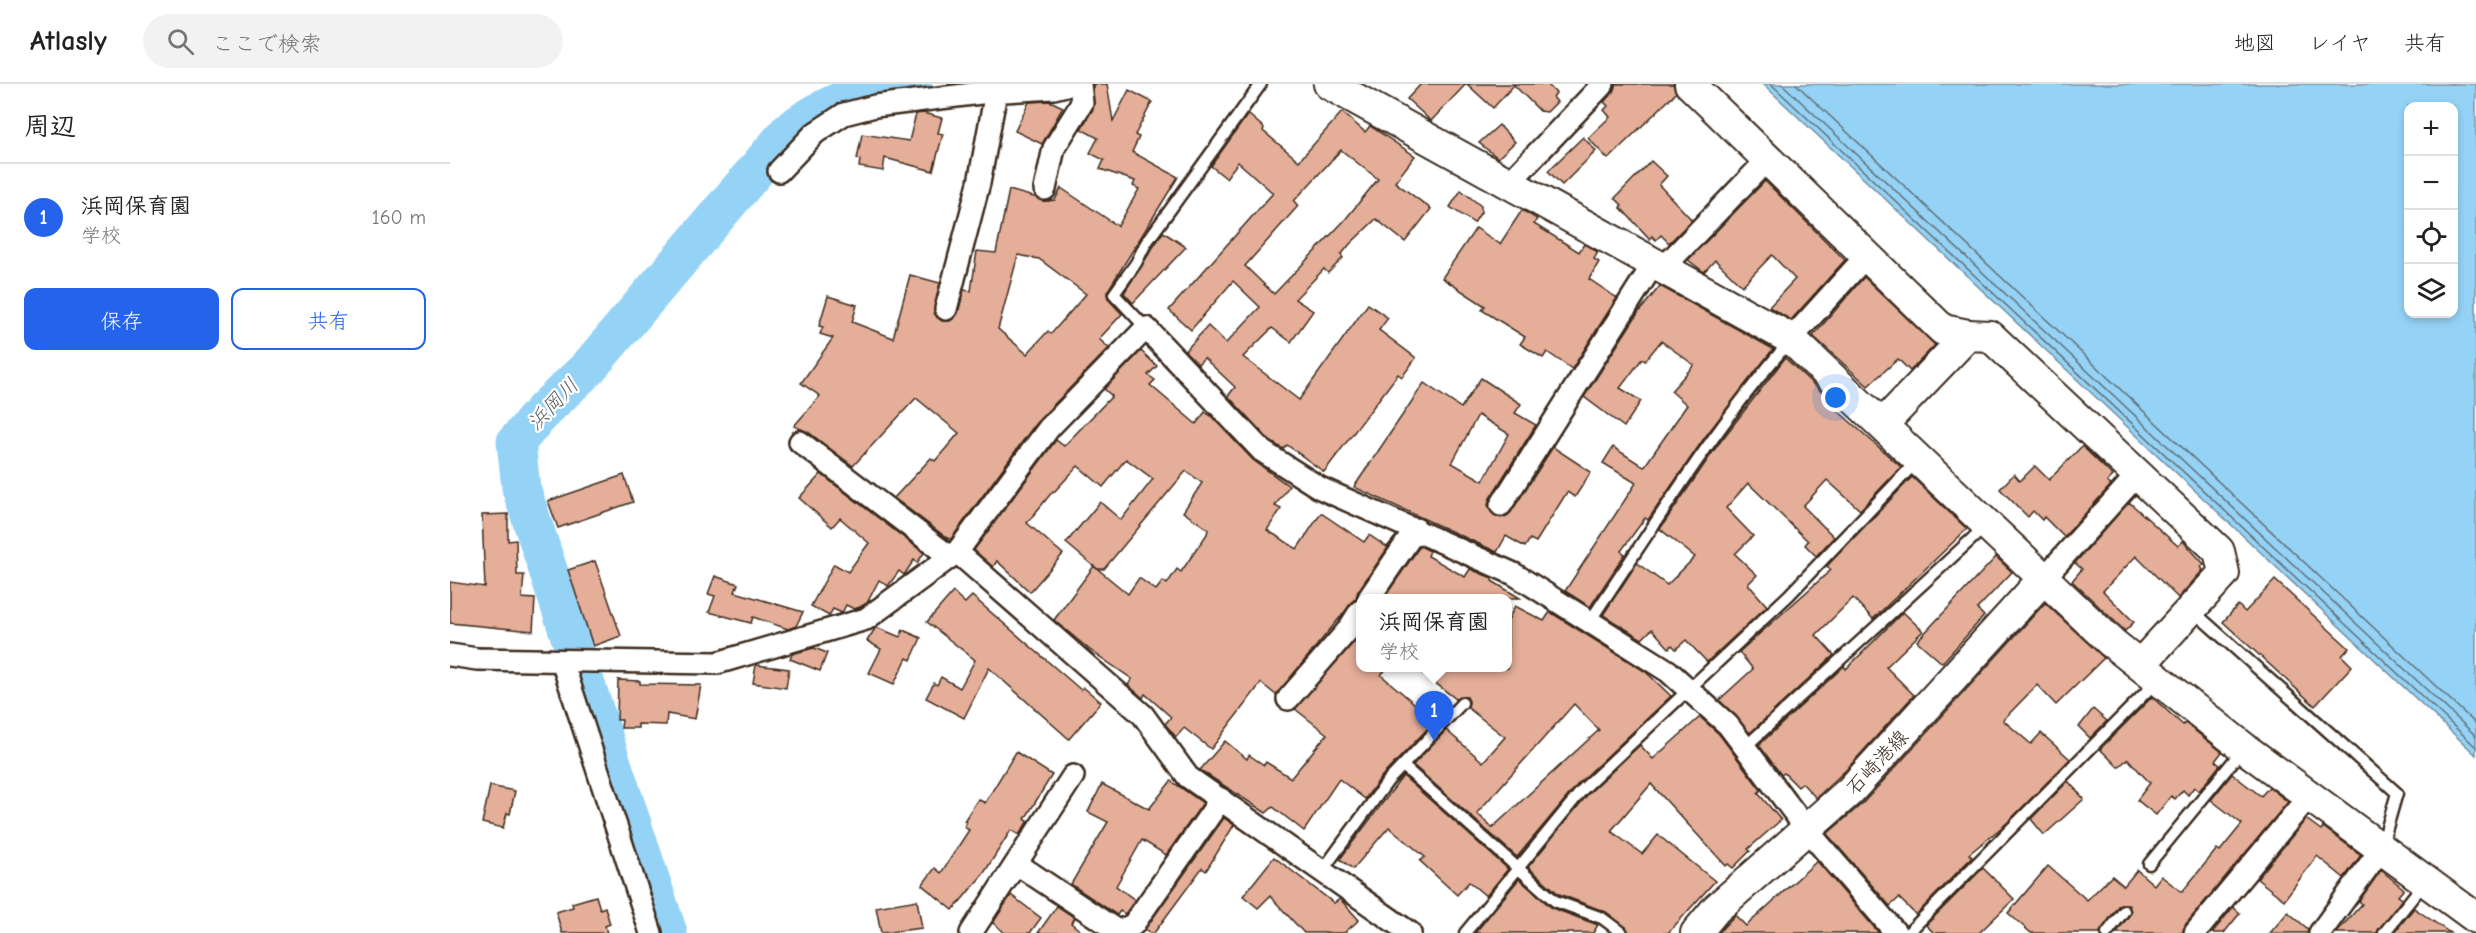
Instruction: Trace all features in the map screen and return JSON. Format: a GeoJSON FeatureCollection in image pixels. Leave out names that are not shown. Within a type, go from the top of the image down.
{"type":"FeatureCollection","features":[{"type":"Feature","properties":{"kind":"street"},"geometry":{"type":"LineString","coordinates":[[779,171],[815,133],[844,114],[875,106],[996,92],[1054,88],[1070,84]]}},
{"type":"Feature","properties":{"kind":"street"},"geometry":{"type":"LineString","coordinates":[[1045,189],[1054,147],[1082,103],[1080,84]]}},
{"type":"Feature","properties":{"kind":"street"},"geometry":{"type":"LineString","coordinates":[[1509,183],[1603,84]]}},
{"type":"Feature","properties":{"kind":"street"},"geometry":{"type":"LineString","coordinates":[[1690,84],[1943,330],[1990,336],[2219,551],[2224,573],[2192,609],[2149,672]]}},
{"type":"Feature","properties":{"kind":"street"},"geometry":{"type":"LineString","coordinates":[[1346,88],[1509,183],[1791,339],[2112,642],[2244,748],[2476,918]]}},
{"type":"Feature","properties":{"kind":"street"},"geometry":{"type":"LineString","coordinates":[[946,309],[979,183],[996,92]]}},
{"type":"Feature","properties":{"kind":"street"},"geometry":{"type":"LineString","coordinates":[[1501,505],[1659,266],[1768,159]]}},
{"type":"Feature","properties":{"kind":"street"},"geometry":{"type":"LineString","coordinates":[[1791,339],[1868,255]]}},
{"type":"Feature","properties":{"kind":"street"},"geometry":{"type":"LineString","coordinates":[[450,655],[477,659],[717,663],[866,619],[954,555],[1049,428],[1146,328],[1262,451],[1320,488],[1515,574],[1668,671],[1728,725],[1808,831],[1896,933]]}},
{"type":"Feature","properties":{"kind":"street"},"geometry":{"type":"LineString","coordinates":[[1883,424],[1968,334]]}},
{"type":"Feature","properties":{"kind":"street"},"geometry":{"type":"LineString","coordinates":[[800,442],[954,555],[1143,715],[1188,777],[1410,933]]}},
{"type":"Feature","properties":{"kind":"street"},"geometry":{"type":"LineString","coordinates":[[2045,577],[2138,474]]}},
{"type":"Feature","properties":{"kind":"street"},"geometry":{"type":"LineString","coordinates":[[1372,594],[1416,529]]}},
{"type":"Feature","properties":{"kind":"street","name":"石崎港線"},"geometry":{"type":"LineString","coordinates":[[1696,933],[1716,909],[1808,831],[1850,791],[2045,577]]}},
{"type":"Feature","properties":{"kind":"street"},"geometry":{"type":"LineString","coordinates":[[1288,699],[1348,630],[1356,617]]}},
{"type":"Feature","properties":{"kind":"street"},"geometry":{"type":"LineString","coordinates":[[573,661],[651,933]]}},
{"type":"Feature","properties":{"kind":"street"},"geometry":{"type":"LineString","coordinates":[[971,933],[1073,776]]}},
{"type":"Feature","properties":{"kind":"street"},"geometry":{"type":"LineString","coordinates":[[2195,933],[2309,796]]}},
{"type":"Feature","properties":{"kind":"street"},"geometry":{"type":"LineString","coordinates":[[1017,864],[1115,931],[1133,925],[1221,799]]}},
{"type":"Feature","properties":{"kind":"street"},"geometry":{"type":"LineString","coordinates":[[2320,933],[2381,849]]}},
{"type":"Feature","properties":{"kind":"lane"},"geometry":{"type":"LineString","coordinates":[[1146,328],[1114,294],[1136,263],[1146,243],[1261,84]]}},
{"type":"Feature","properties":{"kind":"lane"},"geometry":{"type":"LineString","coordinates":[[1590,621],[1708,448],[1791,339]]}},
{"type":"Feature","properties":{"kind":"lane"},"geometry":{"type":"LineString","coordinates":[[1465,933],[1583,789],[1836,548],[1919,458]]}},
{"type":"Feature","properties":{"kind":"lane"},"geometry":{"type":"LineString","coordinates":[[1745,747],[1988,524]]}},
{"type":"Feature","properties":{"kind":"lane"},"geometry":{"type":"LineString","coordinates":[[2192,609],[2397,794],[2381,849]]}},
{"type":"Feature","properties":{"kind":"lane"},"geometry":{"type":"LineString","coordinates":[[1908,933],[2149,672]]}},
{"type":"Feature","properties":{"kind":"lane"},"geometry":{"type":"LineString","coordinates":[[1322,871],[1388,782],[1462,703]]}},
{"type":"Feature","properties":{"kind":"lane"},"geometry":{"type":"LineString","coordinates":[[2149,864],[2244,748]]}},
{"type":"Feature","properties":{"kind":"lane"},"geometry":{"type":"LineString","coordinates":[[1403,766],[1555,901],[1602,918],[1622,933]]}},
{"type":"Feature","properties":{"kind":"lane"},"geometry":{"type":"LineString","coordinates":[[2384,933],[2425,881]]}},
{"type":"Feature","properties":{"kind":"lane"},"geometry":{"type":"LineString","coordinates":[[2108,933],[2124,911]]}},
{"type":"Feature","properties":{"kind":"water"},"geometry":{"type":"Polygon","coordinates":[[[1763,84],[2476,84],[2476,755],[1763,84]]]}},
{"type":"Feature","properties":{"kind":"building"},"geometry":{"type":"Polygon","coordinates":[[[1093,84],[1107,84],[1113,121],[1129,90],[1152,102],[1135,135],[1139,137],[1132,152],[1178,177],[1107,292],[1108,299],[1122,314],[1099,339],[1109,348],[1036,423],[951,539],[947,538],[894,498],[931,458],[935,461],[959,433],[916,398],[853,466],[808,432],[794,426],[820,396],[801,383],[833,338],[820,334],[823,327],[819,326],[828,296],[857,305],[852,322],[893,338],[910,275],[940,283],[934,313],[942,321],[950,321],[958,313],[964,290],[971,291],[977,251],[996,253],[1009,190],[1048,201],[1055,200],[1061,188],[1118,226],[1139,189],[1133,186],[1135,181],[1100,169],[1104,160],[1090,153],[1098,138],[1081,129],[1093,109],[1093,84]],[[1018,255],[998,329],[1027,354],[1048,331],[1051,334],[1086,294],[1039,259],[1018,255]]]}},
{"type":"Feature","properties":{"kind":"building"},"geometry":{"type":"Polygon","coordinates":[[[1421,84],[1466,84],[1431,121],[1407,99],[1421,84]]]}},
{"type":"Feature","properties":{"kind":"building"},"geometry":{"type":"Polygon","coordinates":[[[1467,84],[1547,84],[1556,93],[1553,97],[1557,102],[1547,112],[1540,111],[1514,85],[1493,108],[1467,84]]]}},
{"type":"Feature","properties":{"kind":"building"},"geometry":{"type":"Polygon","coordinates":[[[1615,84],[1673,84],[1676,93],[1608,159],[1588,138],[1610,117],[1604,110],[1608,106],[1604,102],[1613,92],[1615,84]]]}},
{"type":"Feature","properties":{"kind":"building"},"geometry":{"type":"Polygon","coordinates":[[[1050,101],[1063,107],[1042,144],[1015,131],[1029,102],[1050,101]]]}},
{"type":"Feature","properties":{"kind":"building"},"geometry":{"type":"Polygon","coordinates":[[[1342,112],[1365,132],[1370,126],[1415,156],[1395,182],[1431,209],[1405,242],[1376,219],[1350,244],[1341,255],[1343,258],[1328,273],[1324,269],[1295,299],[1313,311],[1291,342],[1272,328],[1243,357],[1299,400],[1368,304],[1388,318],[1379,330],[1416,358],[1402,377],[1398,374],[1324,472],[1287,445],[1283,449],[1270,441],[1228,396],[1235,387],[1204,358],[1198,364],[1185,351],[1208,326],[1226,343],[1260,307],[1233,281],[1191,330],[1169,310],[1273,193],[1238,162],[1226,178],[1211,166],[1248,114],[1264,128],[1263,131],[1299,161],[1342,112]],[[1341,150],[1294,201],[1298,206],[1245,266],[1274,294],[1344,221],[1378,179],[1341,150]]]}},
{"type":"Feature","properties":{"kind":"building"},"geometry":{"type":"Polygon","coordinates":[[[923,113],[942,118],[938,133],[943,134],[933,171],[885,158],[883,171],[859,167],[860,160],[857,159],[862,134],[909,141],[916,114],[923,113]]]}},
{"type":"Feature","properties":{"kind":"building"},"geometry":{"type":"Polygon","coordinates":[[[1499,125],[1515,142],[1498,158],[1479,143],[1499,125]]]}},
{"type":"Feature","properties":{"kind":"building"},"geometry":{"type":"Polygon","coordinates":[[[1583,137],[1596,151],[1562,185],[1548,171],[1583,137]]]}},
{"type":"Feature","properties":{"kind":"building"},"geometry":{"type":"Polygon","coordinates":[[[1651,161],[1667,176],[1659,185],[1692,220],[1669,243],[1661,235],[1656,240],[1652,236],[1650,239],[1620,207],[1622,205],[1615,198],[1651,161]]]}},
{"type":"Feature","properties":{"kind":"building"},"geometry":{"type":"Polygon","coordinates":[[[1765,181],[1845,260],[1791,320],[1769,307],[1795,279],[1772,255],[1742,286],[1715,260],[1704,272],[1688,260],[1765,181]]]}},
{"type":"Feature","properties":{"kind":"building"},"geometry":{"type":"Polygon","coordinates":[[[1461,190],[1481,206],[1481,212],[1474,223],[1450,207],[1461,190]]]}},
{"type":"Feature","properties":{"kind":"building"},"geometry":{"type":"Polygon","coordinates":[[[1522,210],[1537,219],[1534,224],[1579,252],[1584,244],[1598,252],[1594,259],[1599,262],[1589,279],[1617,298],[1572,369],[1547,352],[1543,358],[1520,344],[1525,337],[1482,310],[1485,306],[1442,278],[1476,228],[1500,244],[1522,210]]]}},
{"type":"Feature","properties":{"kind":"building"},"geometry":{"type":"Polygon","coordinates":[[[1163,232],[1186,247],[1133,303],[1124,293],[1163,232]]]}},
{"type":"Feature","properties":{"kind":"building"},"geometry":{"type":"Polygon","coordinates":[[[1864,277],[1935,345],[1910,371],[1898,359],[1868,386],[1813,336],[1864,277]]]}},
{"type":"Feature","properties":{"kind":"building"},"geometry":{"type":"Polygon","coordinates":[[[1660,286],[1773,349],[1705,437],[1648,520],[1645,518],[1621,551],[1625,554],[1590,607],[1565,591],[1636,483],[1603,463],[1613,447],[1644,467],[1687,405],[1671,391],[1694,365],[1661,341],[1645,361],[1642,359],[1620,388],[1641,401],[1624,427],[1584,397],[1638,313],[1660,286]]]}},
{"type":"Feature","properties":{"kind":"building"},"geometry":{"type":"Polygon","coordinates":[[[1141,351],[1157,366],[1148,375],[1155,380],[1150,385],[1196,424],[1205,412],[1211,416],[1253,460],[1289,486],[1275,506],[1281,509],[1267,530],[1297,549],[1321,513],[1364,542],[1369,535],[1387,547],[1396,536],[1356,594],[1356,598],[1276,695],[1261,683],[1211,749],[1184,728],[1176,737],[1165,724],[1171,717],[1145,694],[1143,698],[1128,685],[1132,679],[1090,650],[1054,620],[1094,566],[1066,543],[1100,502],[1121,520],[1153,479],[1126,459],[1103,487],[1078,466],[1053,491],[1027,523],[1063,554],[1030,592],[997,561],[993,567],[974,550],[1056,440],[1064,446],[1112,396],[1104,389],[1141,351]],[[1186,471],[1104,569],[1098,569],[1128,594],[1139,578],[1156,590],[1163,581],[1167,584],[1177,569],[1181,572],[1207,534],[1208,529],[1183,512],[1202,483],[1186,471]]]}},
{"type":"Feature","properties":{"kind":"building"},"geometry":{"type":"Polygon","coordinates":[[[1785,358],[1830,400],[1828,402],[1901,467],[1860,510],[1827,480],[1803,506],[1834,537],[1816,556],[1805,545],[1808,541],[1748,483],[1726,508],[1753,536],[1735,554],[1757,575],[1748,584],[1767,606],[1707,662],[1686,640],[1676,649],[1672,645],[1669,648],[1652,629],[1642,639],[1603,615],[1637,563],[1667,585],[1695,557],[1660,529],[1717,446],[1785,358]]]}},
{"type":"Feature","properties":{"kind":"building"},"geometry":{"type":"Polygon","coordinates":[[[1481,378],[1521,404],[1515,413],[1536,425],[1490,498],[1488,505],[1494,515],[1501,518],[1511,512],[1553,447],[1591,472],[1575,497],[1567,492],[1536,542],[1530,539],[1525,547],[1506,536],[1497,552],[1354,487],[1424,383],[1461,408],[1481,378]],[[1478,415],[1452,463],[1483,481],[1509,434],[1478,415]]]}},
{"type":"Feature","properties":{"kind":"building"},"geometry":{"type":"Polygon","coordinates":[[[2082,446],[2113,476],[2107,482],[2111,485],[2064,537],[2044,517],[2042,520],[2033,511],[2028,517],[2000,489],[2014,474],[2020,481],[2035,466],[2049,480],[2082,446]]]}},
{"type":"Feature","properties":{"kind":"building"},"geometry":{"type":"Polygon","coordinates":[[[821,474],[924,553],[917,563],[914,560],[904,575],[899,571],[888,586],[879,580],[867,603],[854,609],[846,605],[842,613],[833,609],[829,616],[811,606],[834,564],[848,572],[869,543],[840,518],[832,527],[799,498],[821,474]]]}},
{"type":"Feature","properties":{"kind":"building"},"geometry":{"type":"Polygon","coordinates":[[[624,475],[633,502],[558,528],[548,501],[624,475]]]}},
{"type":"Feature","properties":{"kind":"building"},"geometry":{"type":"Polygon","coordinates":[[[1912,477],[1967,529],[1873,619],[1853,598],[1816,635],[1834,655],[1750,733],[1719,700],[1753,669],[1739,652],[1831,570],[1827,566],[1912,477]]]}},
{"type":"Feature","properties":{"kind":"building"},"geometry":{"type":"Polygon","coordinates":[[[2129,502],[2178,546],[2183,541],[2204,564],[2201,567],[2203,570],[2178,598],[2136,556],[2103,591],[2134,622],[2125,631],[2072,581],[2082,569],[2075,563],[2129,502]]]}},
{"type":"Feature","properties":{"kind":"building"},"geometry":{"type":"Polygon","coordinates":[[[508,514],[508,541],[516,540],[517,575],[524,575],[522,598],[535,599],[533,631],[450,623],[450,582],[485,587],[482,515],[508,514]]]}},
{"type":"Feature","properties":{"kind":"building"},"geometry":{"type":"Polygon","coordinates":[[[1420,546],[1430,551],[1428,556],[1465,577],[1470,569],[1492,578],[1492,581],[1520,598],[1512,598],[1512,594],[1387,594],[1420,546]]]}},
{"type":"Feature","properties":{"kind":"building"},"geometry":{"type":"Polygon","coordinates":[[[1996,557],[2012,572],[1977,609],[1984,616],[1942,663],[1917,641],[1996,557]]]}},
{"type":"Feature","properties":{"kind":"building"},"geometry":{"type":"Polygon","coordinates":[[[595,561],[621,636],[593,646],[568,570],[595,561]]]}},
{"type":"Feature","properties":{"kind":"building"},"geometry":{"type":"Polygon","coordinates":[[[715,576],[738,584],[735,592],[803,612],[796,626],[788,629],[753,617],[751,623],[709,612],[715,596],[708,594],[715,576]]]}},
{"type":"Feature","properties":{"kind":"building"},"geometry":{"type":"Polygon","coordinates":[[[2275,580],[2349,648],[2342,656],[2352,666],[2315,706],[2223,622],[2238,605],[2245,612],[2275,580]]]}},
{"type":"Feature","properties":{"kind":"building"},"geometry":{"type":"Polygon","coordinates":[[[953,592],[965,603],[972,596],[1081,690],[1083,687],[1101,702],[1069,739],[989,668],[964,718],[926,698],[934,683],[937,685],[941,677],[960,688],[975,660],[927,622],[953,592]]]}},
{"type":"Feature","properties":{"kind":"building"},"geometry":{"type":"Polygon","coordinates":[[[2045,603],[2104,658],[2056,705],[2037,685],[2003,720],[2031,744],[2041,733],[2070,759],[2007,823],[1969,854],[1972,857],[1916,915],[1899,898],[1890,906],[1827,834],[1863,803],[2045,603]]]}},
{"type":"Feature","properties":{"kind":"building"},"geometry":{"type":"Polygon","coordinates":[[[1515,606],[1544,621],[1550,612],[1646,672],[1671,696],[1578,784],[1517,857],[1413,765],[1446,730],[1483,762],[1505,737],[1468,708],[1467,697],[1460,696],[1456,699],[1421,672],[1512,672],[1512,612],[1515,606]],[[1574,704],[1477,813],[1492,828],[1599,730],[1574,704]]]}},
{"type":"Feature","properties":{"kind":"building"},"geometry":{"type":"Polygon","coordinates":[[[1903,612],[1923,631],[1886,667],[1914,695],[1846,770],[1816,798],[1802,783],[1798,787],[1784,773],[1781,775],[1759,745],[1844,666],[1846,669],[1903,612]]]}},
{"type":"Feature","properties":{"kind":"building"},"geometry":{"type":"Polygon","coordinates":[[[876,627],[900,637],[903,630],[921,638],[911,660],[907,658],[894,684],[869,673],[881,649],[867,641],[876,627]]]}},
{"type":"Feature","properties":{"kind":"building"},"geometry":{"type":"Polygon","coordinates":[[[1354,642],[1356,644],[1356,672],[1384,672],[1381,675],[1435,721],[1382,776],[1365,799],[1339,779],[1304,831],[1273,807],[1266,813],[1200,770],[1225,741],[1247,759],[1249,755],[1264,765],[1266,762],[1291,778],[1327,734],[1295,709],[1354,642]]]}},
{"type":"Feature","properties":{"kind":"building"},"geometry":{"type":"Polygon","coordinates":[[[814,648],[827,653],[820,671],[790,659],[792,654],[814,648]]]}},
{"type":"Feature","properties":{"kind":"building"},"geometry":{"type":"Polygon","coordinates":[[[756,665],[789,669],[786,688],[753,683],[756,665]]]}},
{"type":"Feature","properties":{"kind":"building"},"geometry":{"type":"Polygon","coordinates":[[[618,680],[640,681],[640,684],[701,685],[695,719],[667,714],[666,725],[638,724],[638,728],[621,728],[622,720],[617,720],[618,680]]]}},
{"type":"Feature","properties":{"kind":"building"},"geometry":{"type":"Polygon","coordinates":[[[2152,697],[2183,725],[2185,723],[2222,752],[2215,761],[2220,765],[2199,791],[2194,787],[2188,795],[2183,790],[2175,799],[2171,796],[2156,815],[2137,800],[2150,783],[2128,759],[2118,767],[2100,749],[2152,697]]]}},
{"type":"Feature","properties":{"kind":"building"},"geometry":{"type":"Polygon","coordinates":[[[2093,709],[2107,721],[2090,738],[2079,727],[2093,709]]]}},
{"type":"Feature","properties":{"kind":"building"},"geometry":{"type":"Polygon","coordinates":[[[1700,717],[1719,734],[1761,790],[1758,793],[1781,820],[1748,849],[1750,851],[1733,868],[1728,864],[1726,866],[1651,784],[1611,831],[1642,854],[1658,835],[1715,881],[1668,933],[1629,933],[1626,927],[1606,912],[1559,894],[1528,867],[1588,794],[1640,745],[1653,759],[1700,717]]]}},
{"type":"Feature","properties":{"kind":"building"},"geometry":{"type":"Polygon","coordinates":[[[1016,752],[1052,775],[1025,819],[1028,821],[1019,835],[1011,830],[984,873],[953,910],[922,885],[935,868],[941,873],[969,830],[964,827],[966,822],[964,821],[978,799],[985,803],[1016,752]]]}},
{"type":"Feature","properties":{"kind":"building"},"geometry":{"type":"Polygon","coordinates":[[[2232,774],[2261,796],[2269,787],[2288,802],[2185,925],[2183,933],[2116,933],[2131,913],[2129,905],[2124,904],[2118,906],[2100,933],[2031,933],[2008,913],[2048,866],[2087,900],[2112,876],[2124,886],[2137,870],[2154,885],[2161,876],[2182,892],[2217,849],[2220,851],[2242,824],[2211,800],[2232,774]]]}},
{"type":"Feature","properties":{"kind":"building"},"geometry":{"type":"Polygon","coordinates":[[[1403,776],[1508,869],[1486,896],[1469,882],[1457,895],[1420,861],[1425,857],[1389,827],[1353,869],[1340,859],[1403,776]]]}},
{"type":"Feature","properties":{"kind":"building"},"geometry":{"type":"Polygon","coordinates":[[[1171,781],[1203,803],[1166,855],[1142,840],[1116,886],[1135,900],[1125,914],[1120,911],[1117,915],[1071,884],[1108,822],[1088,812],[1102,784],[1149,809],[1171,781]]]}},
{"type":"Feature","properties":{"kind":"building"},"geometry":{"type":"Polygon","coordinates":[[[2068,781],[2084,799],[2044,835],[2031,819],[2068,781]]]}},
{"type":"Feature","properties":{"kind":"building"},"geometry":{"type":"Polygon","coordinates":[[[490,786],[515,791],[510,814],[507,813],[503,828],[482,823],[490,786]]]}},
{"type":"Feature","properties":{"kind":"building"},"geometry":{"type":"Polygon","coordinates":[[[1224,818],[1234,825],[1206,871],[1202,868],[1154,933],[1150,933],[1145,929],[1224,818]]]}},
{"type":"Feature","properties":{"kind":"building"},"geometry":{"type":"Polygon","coordinates":[[[2306,819],[2321,830],[2323,827],[2361,855],[2344,878],[2317,856],[2284,900],[2257,879],[2306,819]]]}},
{"type":"Feature","properties":{"kind":"building"},"geometry":{"type":"Polygon","coordinates":[[[1274,857],[1334,903],[1340,899],[1359,920],[1344,933],[1304,933],[1270,896],[1258,908],[1243,896],[1274,857]]]}},
{"type":"Feature","properties":{"kind":"building"},"geometry":{"type":"Polygon","coordinates":[[[1817,861],[1879,933],[1718,933],[1735,915],[1746,926],[1817,861]]]}},
{"type":"Feature","properties":{"kind":"building"},"geometry":{"type":"Polygon","coordinates":[[[1983,868],[2014,899],[1979,933],[1934,933],[1926,925],[1983,868]]]}},
{"type":"Feature","properties":{"kind":"building"},"geometry":{"type":"Polygon","coordinates":[[[2381,870],[2404,889],[2398,896],[2402,899],[2377,933],[2336,933],[2362,904],[2359,901],[2381,870]]]}},
{"type":"Feature","properties":{"kind":"building"},"geometry":{"type":"Polygon","coordinates":[[[1519,879],[1552,908],[1598,925],[1593,933],[1475,933],[1519,879]]]}},
{"type":"Feature","properties":{"kind":"building"},"geometry":{"type":"Polygon","coordinates":[[[1011,895],[1041,918],[1030,933],[1005,933],[993,923],[1011,895]]]}},
{"type":"Feature","properties":{"kind":"building"},"geometry":{"type":"Polygon","coordinates":[[[596,896],[600,909],[605,907],[610,924],[605,926],[607,933],[562,933],[556,912],[573,907],[572,903],[596,896]]]}},
{"type":"Feature","properties":{"kind":"building"},"geometry":{"type":"Polygon","coordinates":[[[917,900],[922,928],[881,933],[876,907],[917,900]]]}},
{"type":"Feature","properties":{"kind":"building"},"geometry":{"type":"Polygon","coordinates":[[[1057,906],[1075,918],[1071,923],[1083,933],[1038,933],[1057,906]]]}},
{"type":"Feature","properties":{"kind":"building"},"geometry":{"type":"Polygon","coordinates":[[[2233,907],[2240,913],[2224,933],[2212,933],[2233,907]]]}},
{"type":"Feature","properties":{"kind":"building"},"geometry":{"type":"Polygon","coordinates":[[[2414,908],[2450,933],[2394,933],[2414,908]]]}},
{"type":"Feature","properties":{"kind":"building"},"geometry":{"type":"Polygon","coordinates":[[[2288,912],[2308,929],[2307,933],[2270,933],[2288,912]]]}},
{"type":"Feature","properties":{"kind":"waterway","name":"浜岡川"},"geometry":{"type":"LineString","coordinates":[[668,933],[521,488],[516,442],[546,408],[588,368],[790,130],[848,98],[878,89],[912,84]]}},
{"type":"Feature","properties":{"kind":"place","name":"浜岡保育園"},"geometry":{"type":"Point","coordinates":[1434,741]}}]}
